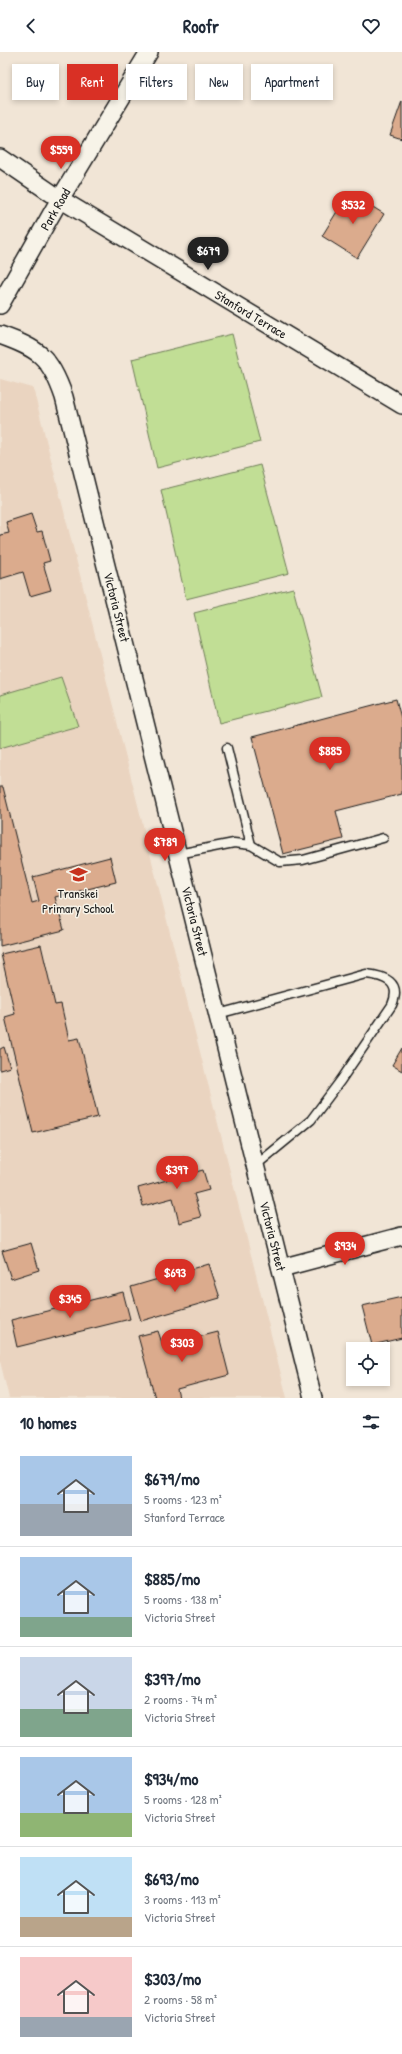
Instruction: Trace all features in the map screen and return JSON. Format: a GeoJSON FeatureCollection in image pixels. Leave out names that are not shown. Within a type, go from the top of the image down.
{"type":"FeatureCollection","features":[{"type":"Feature","properties":{"kind":"street","name":"Park Road"},"geometry":{"type":"LineString","coordinates":[[0,305],[60,199],[149,52]]}},
{"type":"Feature","properties":{"kind":"street","name":"Stanford Terrace"},"geometry":{"type":"LineString","coordinates":[[0,158],[60,199],[402,405]]}},
{"type":"Feature","properties":{"kind":"street","name":"Victoria Street"},"geometry":{"type":"LineString","coordinates":[[0,335],[23,343],[40,353],[48,362],[60,384],[79,454],[313,1398]]}},
{"type":"Feature","properties":{"kind":"street"},"geometry":{"type":"LineString","coordinates":[[281,1268],[402,1236]]}},
{"type":"Feature","properties":{"kind":"lane"},"geometry":{"type":"LineString","coordinates":[[226,748],[251,845]]}},
{"type":"Feature","properties":{"kind":"lane"},"geometry":{"type":"LineString","coordinates":[[178,854],[234,843],[251,845],[280,862],[304,860],[383,838]]}},
{"type":"Feature","properties":{"kind":"lane"},"geometry":{"type":"LineString","coordinates":[[218,1014],[366,974],[378,975],[391,980],[396,986],[396,998],[392,1005],[341,1080],[311,1120],[255,1166]]}},
{"type":"Feature","properties":{"kind":"shaded area","name":"Transkei Primary School"},"geometry":{"type":"Polygon","coordinates":[[[0,379],[33,388],[287,1398],[9,1398],[0,1361],[0,379]]]}},
{"type":"Feature","properties":{"kind":"green space"},"geometry":{"type":"Polygon","coordinates":[[[232,334],[260,442],[157,468],[132,359],[232,334]]]}},
{"type":"Feature","properties":{"kind":"green space"},"geometry":{"type":"Polygon","coordinates":[[[260,465],[289,573],[186,599],[161,490],[260,465]]]}},
{"type":"Feature","properties":{"kind":"green space"},"geometry":{"type":"Polygon","coordinates":[[[293,588],[322,697],[219,723],[194,613],[293,588]]]}},
{"type":"Feature","properties":{"kind":"green space"},"geometry":{"type":"Polygon","coordinates":[[[61,677],[78,726],[0,748],[0,695],[61,677]]]}},
{"type":"Feature","properties":{"kind":"building"},"geometry":{"type":"Polygon","coordinates":[[[402,101],[402,139],[390,135],[402,101]]]}},
{"type":"Feature","properties":{"kind":"building"},"geometry":{"type":"Polygon","coordinates":[[[349,192],[384,214],[357,258],[322,236],[349,192]]]}},
{"type":"Feature","properties":{"kind":"building"},"geometry":{"type":"Polygon","coordinates":[[[31,514],[37,532],[42,531],[50,561],[43,563],[51,590],[30,596],[23,572],[0,579],[0,535],[9,533],[6,522],[31,514]]]}},
{"type":"Feature","properties":{"kind":"building"},"geometry":{"type":"Polygon","coordinates":[[[396,699],[402,722],[402,794],[336,811],[343,839],[283,854],[252,737],[396,699]]]}},
{"type":"Feature","properties":{"kind":"building"},"geometry":{"type":"Polygon","coordinates":[[[0,787],[3,787],[32,903],[39,901],[33,877],[110,857],[116,882],[55,897],[64,930],[0,946],[0,787]]]}},
{"type":"Feature","properties":{"kind":"building"},"geometry":{"type":"Polygon","coordinates":[[[41,945],[55,1005],[61,1004],[69,1040],[79,1038],[98,1117],[33,1133],[5,1017],[15,1014],[1,954],[41,945]]]}},
{"type":"Feature","properties":{"kind":"building"},"geometry":{"type":"Polygon","coordinates":[[[4,1047],[10,1067],[0,1070],[0,1049],[4,1047]]]}},
{"type":"Feature","properties":{"kind":"building"},"geometry":{"type":"Polygon","coordinates":[[[402,1048],[402,1071],[392,1065],[402,1048]]]}},
{"type":"Feature","properties":{"kind":"building"},"geometry":{"type":"Polygon","coordinates":[[[184,1157],[188,1174],[203,1170],[209,1190],[194,1194],[201,1217],[179,1223],[173,1198],[143,1206],[138,1188],[167,1180],[162,1163],[184,1157]]]}},
{"type":"Feature","properties":{"kind":"building"},"geometry":{"type":"Polygon","coordinates":[[[31,1243],[39,1270],[11,1279],[2,1251],[31,1243]]]}},
{"type":"Feature","properties":{"kind":"building"},"geometry":{"type":"Polygon","coordinates":[[[209,1264],[220,1298],[141,1321],[131,1287],[209,1264]]]}},
{"type":"Feature","properties":{"kind":"building"},"geometry":{"type":"Polygon","coordinates":[[[123,1292],[130,1319],[17,1347],[11,1320],[123,1292]]]}},
{"type":"Feature","properties":{"kind":"building"},"geometry":{"type":"Polygon","coordinates":[[[402,1297],[402,1338],[385,1342],[371,1342],[362,1306],[402,1297]]]}},
{"type":"Feature","properties":{"kind":"building"},"geometry":{"type":"Polygon","coordinates":[[[158,1331],[163,1346],[218,1332],[229,1375],[177,1389],[179,1398],[155,1398],[138,1336],[158,1331]]]}},
{"type":"Feature","properties":{"kind":"place","name":"Transkei Primary School"},"geometry":{"type":"Point","coordinates":[78,874]}}]}
